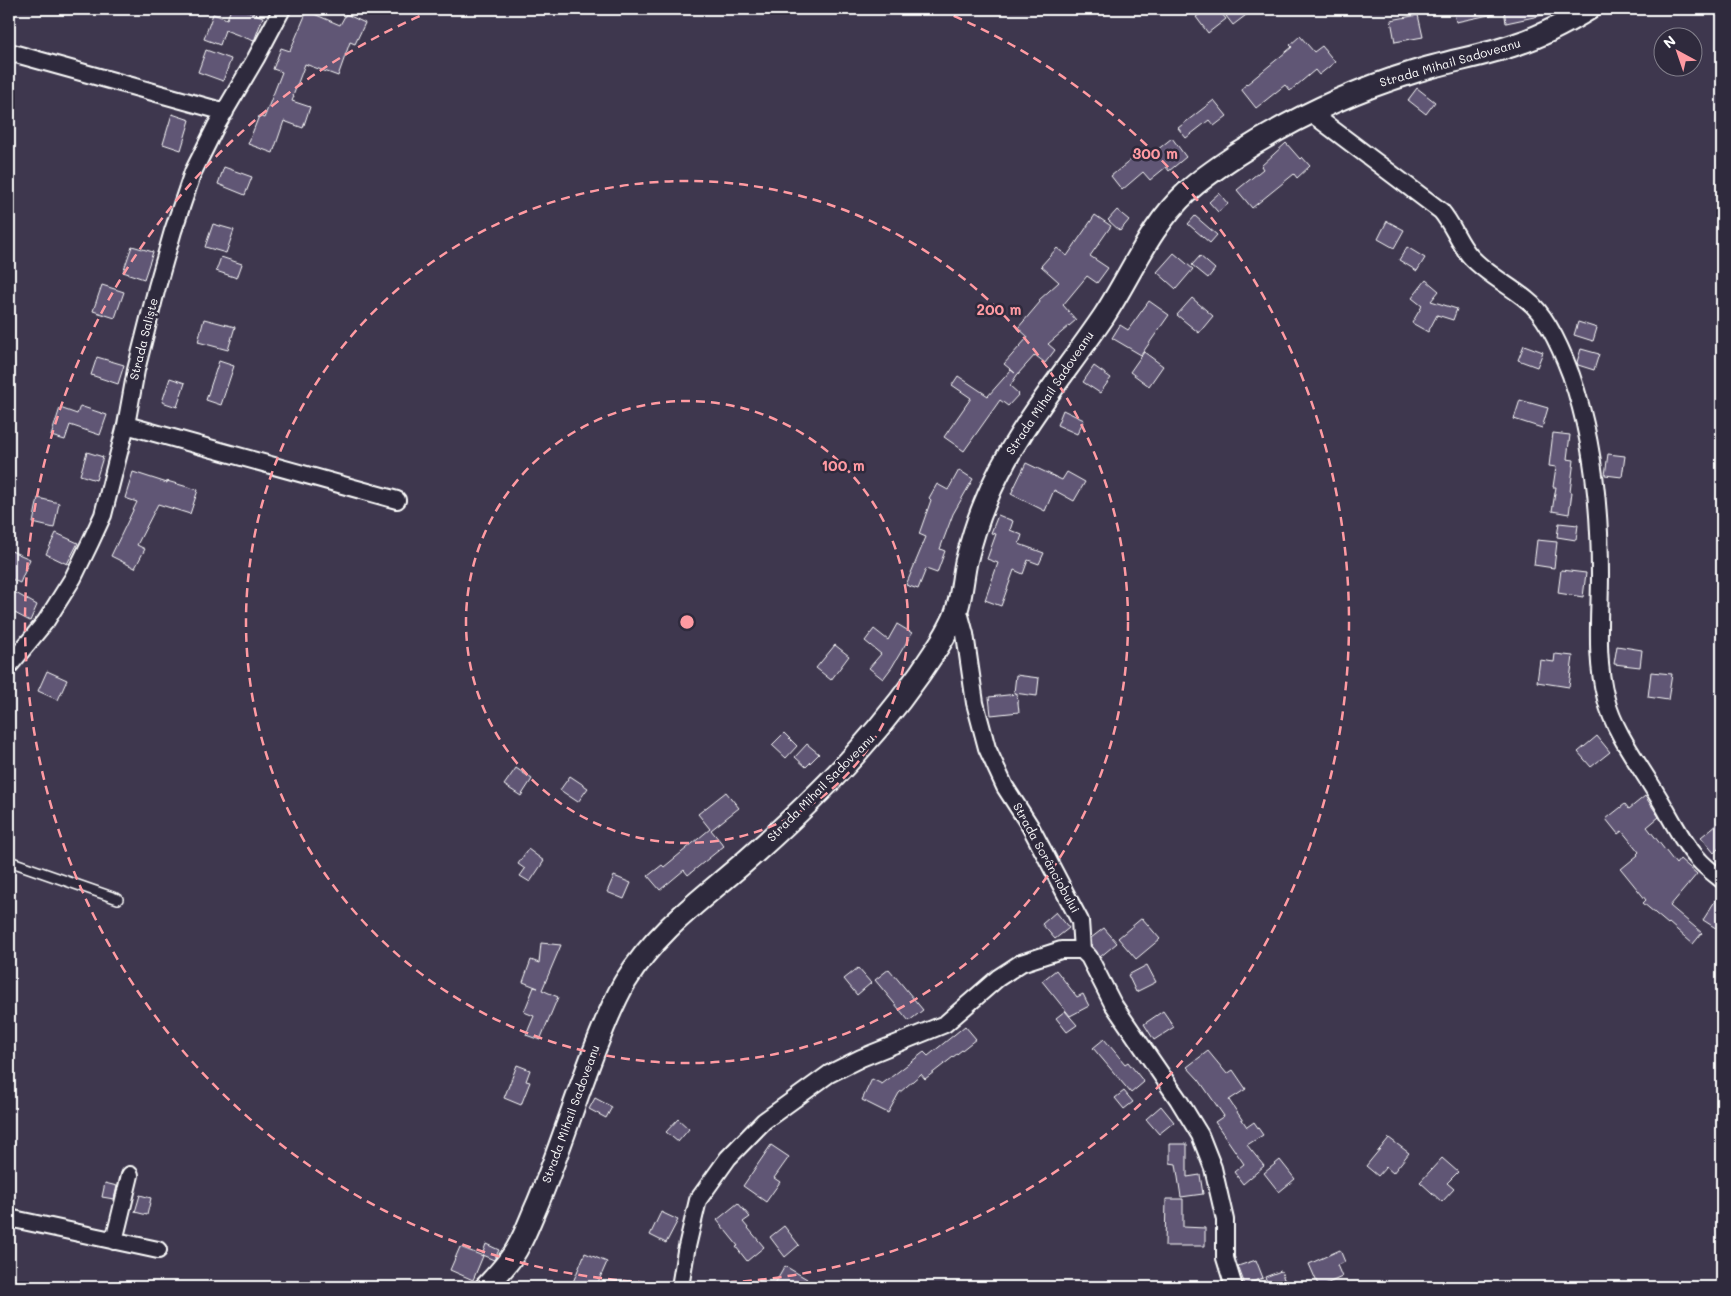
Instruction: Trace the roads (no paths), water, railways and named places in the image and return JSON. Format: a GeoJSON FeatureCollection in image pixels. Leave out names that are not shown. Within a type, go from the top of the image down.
{"type":"FeatureCollection","features":[{"type":"Feature","properties":{"kind":"street","name":"Strada Saliște"},"geometry":{"type":"LineString","coordinates":[[9,666],[46,621],[73,578],[103,515],[126,425],[136,370],[173,231],[193,172],[282,9]]}},
{"type":"Feature","properties":{"kind":"street","name":"Strada Mihail Sadoveanu"},"geometry":{"type":"LineString","coordinates":[[488,1287],[519,1246],[551,1170],[583,1078],[609,1014],[622,987],[638,961],[654,941],[755,853],[854,758],[887,718],[917,676],[941,642],[958,608],[961,584],[975,529],[1000,468],[1026,424],[1109,308],[1149,236],[1174,204],[1212,172],[1256,142],[1341,98],[1406,74],[1519,44],[1547,33],[1589,9]]}},
{"type":"Feature","properties":{"kind":"street"},"geometry":{"type":"LineString","coordinates":[[9,52],[225,112]]}},
{"type":"Feature","properties":{"kind":"street"},"geometry":{"type":"LineString","coordinates":[[1310,113],[1441,211],[1452,224],[1461,243],[1470,255],[1480,265],[1528,300],[1547,322],[1570,374],[1580,405],[1593,468],[1600,573],[1599,648],[1601,677],[1606,701],[1635,759],[1683,839],[1699,860],[1722,880]]}},
{"type":"Feature","properties":{"kind":"street"},"geometry":{"type":"LineString","coordinates":[[126,425],[397,500]]}},
{"type":"Feature","properties":{"kind":"street","name":"Strada Scrânciobului"},"geometry":{"type":"LineString","coordinates":[[958,608],[965,634],[975,703],[987,748],[1006,787],[1030,826],[1080,921],[1082,950]]}},
{"type":"Feature","properties":{"kind":"street"},"geometry":{"type":"LineString","coordinates":[[680,1287],[698,1200],[728,1158],[764,1121],[829,1074],[861,1058],[945,1024],[998,978],[1021,963],[1061,950],[1082,950],[1089,956],[1113,1004],[1178,1099],[1200,1135],[1213,1168],[1225,1220],[1225,1258],[1234,1287]]}},
{"type":"Feature","properties":{"kind":"street"},"geometry":{"type":"LineString","coordinates":[[114,1240],[130,1175]]}},
{"type":"Feature","properties":{"kind":"street"},"geometry":{"type":"LineString","coordinates":[[9,1218],[158,1250]]}},
{"type":"Feature","properties":{"kind":"lane"},"geometry":{"type":"LineString","coordinates":[[9,861],[118,899]]}}]}
